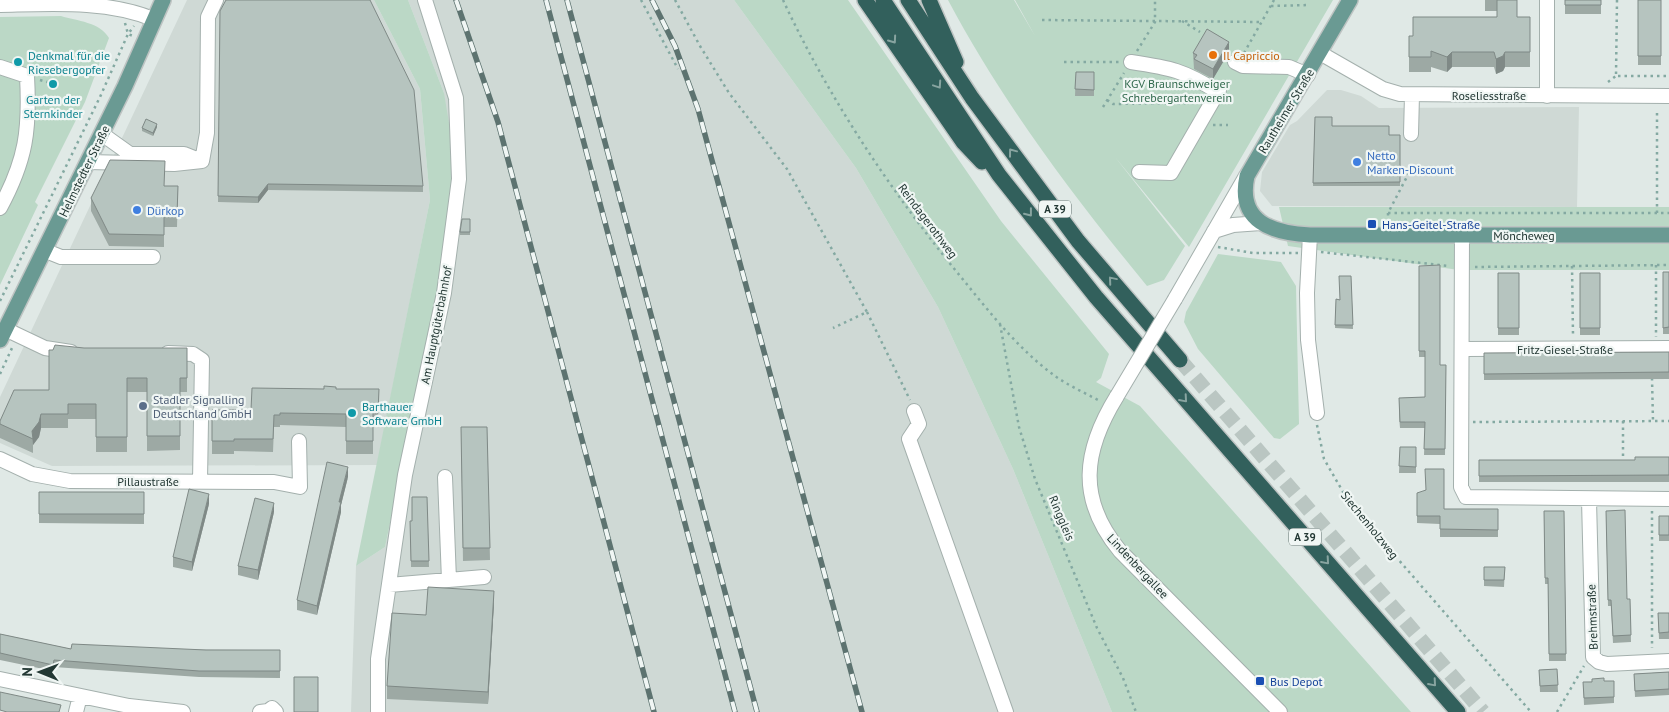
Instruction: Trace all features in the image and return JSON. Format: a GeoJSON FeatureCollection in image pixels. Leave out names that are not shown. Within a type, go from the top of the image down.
{"type":"FeatureCollection","features":[{"type":"Feature","properties":{"kind":"highway"},"geometry":{"type":"LineString","coordinates":[[865,0],[963,142],[980,160],[1000,175]]}},
{"type":"Feature","properties":{"kind":"highway","name":"A 39"},"geometry":{"type":"LineString","coordinates":[[883,0],[1000,175],[1128,336],[1458,712]]}},
{"type":"Feature","properties":{"kind":"highway","name":"A 39"},"geometry":{"type":"LineString","coordinates":[[908,0],[972,98],[1078,241],[1180,360]]}},
{"type":"Feature","properties":{"kind":"highway"},"geometry":{"type":"LineString","coordinates":[[929,0],[972,98]]}},
{"type":"Feature","properties":{"kind":"main road","name":"Helmstedter Straße"},"geometry":{"type":"LineString","coordinates":[[3,335],[102,134],[163,0]]}},
{"type":"Feature","properties":{"kind":"main road","name":"Rautheimer Straße"},"geometry":{"type":"LineString","coordinates":[[1261,223],[1251,212],[1246,201],[1247,176],[1308,75],[1350,0]]}},
{"type":"Feature","properties":{"kind":"main road","name":"Möncheweg"},"geometry":{"type":"LineString","coordinates":[[1261,223],[1279,232],[1310,235],[1669,235]]}},
{"type":"Feature","properties":{"kind":"street"},"geometry":{"type":"LineString","coordinates":[[202,161],[206,133],[208,17],[216,0]]}},
{"type":"Feature","properties":{"kind":"street","name":"Am Hauptgüterbahnhof"},"geometry":{"type":"LineString","coordinates":[[378,712],[378,659],[405,475],[444,293],[459,179],[456,98],[425,0]]}},
{"type":"Feature","properties":{"kind":"street"},"geometry":{"type":"LineString","coordinates":[[1547,0],[1548,96]]}},
{"type":"Feature","properties":{"kind":"street"},"geometry":{"type":"LineString","coordinates":[[0,5],[111,5],[135,11],[153,19]]}},
{"type":"Feature","properties":{"kind":"street","name":"Roseliesstraße"},"geometry":{"type":"LineString","coordinates":[[1320,53],[1383,89],[1412,95],[1663,96]]}},
{"type":"Feature","properties":{"kind":"street"},"geometry":{"type":"LineString","coordinates":[[1131,62],[1171,68],[1184,72],[1216,95],[1171,172],[1139,172]]}},
{"type":"Feature","properties":{"kind":"street"},"geometry":{"type":"LineString","coordinates":[[1236,63],[1243,66],[1289,67],[1308,75]]}},
{"type":"Feature","properties":{"kind":"street"},"geometry":{"type":"LineString","coordinates":[[0,67],[27,76],[29,121],[23,157],[0,208]]}},
{"type":"Feature","properties":{"kind":"street"},"geometry":{"type":"LineString","coordinates":[[1411,134],[1412,95]]}},
{"type":"Feature","properties":{"kind":"street"},"geometry":{"type":"LineString","coordinates":[[102,134],[130,154],[184,154],[202,161]]}},
{"type":"Feature","properties":{"kind":"street"},"geometry":{"type":"LineString","coordinates":[[88,162],[174,164],[202,161]]}},
{"type":"Feature","properties":{"kind":"street","name":"Lindenbergallee"},"geometry":{"type":"LineString","coordinates":[[1247,176],[1114,401],[1096,438],[1089,471],[1091,499],[1102,526],[1120,551],[1280,712]]}},
{"type":"Feature","properties":{"kind":"street"},"geometry":{"type":"LineString","coordinates":[[1214,231],[1233,225],[1261,223]]}},
{"type":"Feature","properties":{"kind":"street"},"geometry":{"type":"LineString","coordinates":[[1310,235],[1308,340],[1317,413]]}},
{"type":"Feature","properties":{"kind":"street"},"geometry":{"type":"LineString","coordinates":[[1462,235],[1461,487],[1466,497],[1589,500],[1669,499]]}},
{"type":"Feature","properties":{"kind":"street"},"geometry":{"type":"LineString","coordinates":[[46,250],[61,257],[153,257]]}},
{"type":"Feature","properties":{"kind":"street"},"geometry":{"type":"LineString","coordinates":[[3,335],[60,352],[87,352]]}},
{"type":"Feature","properties":{"kind":"street","name":"Fritz-Giesel-Straße"},"geometry":{"type":"LineString","coordinates":[[1462,349],[1663,348]]}},
{"type":"Feature","properties":{"kind":"street"},"geometry":{"type":"LineString","coordinates":[[158,353],[193,354],[202,360],[200,481]]}},
{"type":"Feature","properties":{"kind":"street"},"geometry":{"type":"LineString","coordinates":[[914,411],[919,424],[909,439],[1006,712]]}},
{"type":"Feature","properties":{"kind":"street","name":"Pillaustraße"},"geometry":{"type":"LineString","coordinates":[[0,459],[32,474],[70,481],[274,482],[300,487],[299,441]]}},
{"type":"Feature","properties":{"kind":"street"},"geometry":{"type":"LineString","coordinates":[[445,477],[449,580]]}},
{"type":"Feature","properties":{"kind":"street","name":"Brehmstraße"},"geometry":{"type":"LineString","coordinates":[[1589,500],[1594,657],[1599,662],[1607,664],[1669,662]]}},
{"type":"Feature","properties":{"kind":"street"},"geometry":{"type":"LineString","coordinates":[[389,585],[484,577]]}},
{"type":"Feature","properties":{"kind":"street"},"geometry":{"type":"LineString","coordinates":[[0,679],[130,706],[183,712]]}},
{"type":"Feature","properties":{"kind":"street"},"geometry":{"type":"LineString","coordinates":[[76,712],[80,696]]}},
{"type":"Feature","properties":{"kind":"path"},"geometry":{"type":"LineString","coordinates":[[641,0],[678,69]]}},
{"type":"Feature","properties":{"kind":"path"},"geometry":{"type":"LineString","coordinates":[[675,0],[704,54],[730,93],[787,169],[867,312],[914,411]]}},
{"type":"Feature","properties":{"kind":"path","name":"Reindagerothweg"},"geometry":{"type":"LineString","coordinates":[[783,0],[852,125],[904,206],[999,323],[1031,356],[1052,374],[1114,401]]}},
{"type":"Feature","properties":{"kind":"path"},"geometry":{"type":"LineString","coordinates":[[1236,63],[1274,0]]}},
{"type":"Feature","properties":{"kind":"path"},"geometry":{"type":"LineString","coordinates":[[1617,0],[1616,76],[1669,76]]}},
{"type":"Feature","properties":{"kind":"path"},"geometry":{"type":"LineString","coordinates":[[1271,6],[1310,5]]}},
{"type":"Feature","properties":{"kind":"path"},"geometry":{"type":"LineString","coordinates":[[1042,20],[1262,22]]}},
{"type":"Feature","properties":{"kind":"path"},"geometry":{"type":"LineString","coordinates":[[1181,21],[1200,32]]}},
{"type":"Feature","properties":{"kind":"path"},"geometry":{"type":"LineString","coordinates":[[0,301],[100,97],[128,34],[134,27]]}},
{"type":"Feature","properties":{"kind":"path"},"geometry":{"type":"LineString","coordinates":[[1064,62],[1131,62]]}},
{"type":"Feature","properties":{"kind":"path"},"geometry":{"type":"LineString","coordinates":[[1107,100],[1113,104],[1216,95]]}},
{"type":"Feature","properties":{"kind":"path"},"geometry":{"type":"LineString","coordinates":[[1657,213],[1663,96]]}},
{"type":"Feature","properties":{"kind":"path"},"geometry":{"type":"LineString","coordinates":[[1387,236],[1388,213],[1411,169]]}},
{"type":"Feature","properties":{"kind":"path"},"geometry":{"type":"LineString","coordinates":[[1388,213],[1669,213]]}},
{"type":"Feature","properties":{"kind":"path"},"geometry":{"type":"LineString","coordinates":[[1204,248],[1214,247],[1253,253],[1322,252],[1462,267],[1669,265]]}},
{"type":"Feature","properties":{"kind":"path"},"geometry":{"type":"LineString","coordinates":[[1656,265],[1663,348]]}},
{"type":"Feature","properties":{"kind":"path"},"geometry":{"type":"LineString","coordinates":[[1572,266],[1573,349]]}},
{"type":"Feature","properties":{"kind":"path"},"geometry":{"type":"LineString","coordinates":[[833,328],[867,312]]}},
{"type":"Feature","properties":{"kind":"path","name":"Ringgleis"},"geometry":{"type":"LineString","coordinates":[[999,323],[1019,427],[1036,479],[1097,628],[1123,678],[1136,712]]}},
{"type":"Feature","properties":{"kind":"path"},"geometry":{"type":"LineString","coordinates":[[1652,374],[1653,421]]}},
{"type":"Feature","properties":{"kind":"path","name":"Siechenholzweg"},"geometry":{"type":"LineString","coordinates":[[1317,413],[1318,436],[1324,459],[1350,504],[1531,712]]}},
{"type":"Feature","properties":{"kind":"path"},"geometry":{"type":"LineString","coordinates":[[1461,422],[1669,421]]}},
{"type":"Feature","properties":{"kind":"path"},"geometry":{"type":"LineString","coordinates":[[1623,422],[1623,470]]}},
{"type":"Feature","properties":{"kind":"path"},"geometry":{"type":"LineString","coordinates":[[1652,499],[1652,662]]}},
{"type":"Feature","properties":{"kind":"path"},"geometry":{"type":"LineString","coordinates":[[1557,712],[1580,672],[1594,657]]}},
{"type":"Feature","properties":{"kind":"shaded area"},"geometry":{"type":"Polygon","coordinates":[[[187,0],[374,0],[420,89],[430,200],[377,465],[52,466],[0,443],[0,397],[187,0]]]}},
{"type":"Feature","properties":{"kind":"shaded area"},"geometry":{"type":"Polygon","coordinates":[[[408,0],[734,0],[856,168],[938,307],[1013,469],[1112,712],[351,712],[356,566],[385,547],[439,291],[444,93],[408,0]]]}},
{"type":"Feature","properties":{"kind":"shaded area"},"geometry":{"type":"Polygon","coordinates":[[[1327,90],[1341,90],[1361,96],[1379,108],[1579,107],[1577,207],[1272,206],[1260,191],[1262,172],[1290,125],[1297,121],[1327,90]]]}},
{"type":"Feature","properties":{"kind":"green space"},"geometry":{"type":"Polygon","coordinates":[[[374,0],[408,0],[444,93],[451,135],[454,175],[439,291],[385,547],[356,566],[430,200],[420,89],[374,0]]]}},
{"type":"Feature","properties":{"kind":"green space"},"geometry":{"type":"Polygon","coordinates":[[[734,0],[848,0],[1001,221],[1109,354],[1101,378],[1096,382],[1140,406],[1411,712],[1112,712],[1013,469],[938,307],[856,168],[734,0]]]}},
{"type":"Feature","properties":{"kind":"green space","name":"KGV Braunschweiger Schrebergartenverein"},"geometry":{"type":"Polygon","coordinates":[[[948,0],[1014,0],[1035,36],[1015,0],[1333,0],[1189,247],[1115,157],[1185,246],[1164,280],[1147,286],[1040,148],[969,38],[948,0]]]}},
{"type":"Feature","properties":{"kind":"green space"},"geometry":{"type":"Polygon","coordinates":[[[61,16],[94,25],[109,38],[85,102],[35,202],[38,205],[0,285],[0,17],[61,16]]]}},
{"type":"Feature","properties":{"kind":"green space"},"geometry":{"type":"Polygon","coordinates":[[[1279,207],[1669,207],[1669,270],[1459,270],[1288,246],[1279,207]]]}},
{"type":"Feature","properties":{"kind":"green space"},"geometry":{"type":"Polygon","coordinates":[[[1218,254],[1281,262],[1296,286],[1299,424],[1280,439],[1274,438],[1198,349],[1184,322],[1186,312],[1218,254]]]}},
{"type":"Feature","properties":{"kind":"building"},"geometry":{"type":"Polygon","coordinates":[[[226,0],[370,0],[414,90],[423,186],[268,184],[258,197],[218,196],[220,11],[226,0]]]}},
{"type":"Feature","properties":{"kind":"building"},"geometry":{"type":"Polygon","coordinates":[[[1497,0],[1517,0],[1517,17],[1530,17],[1530,52],[1505,52],[1503,56],[1496,59],[1494,52],[1452,52],[1447,57],[1431,51],[1431,57],[1409,57],[1409,36],[1413,36],[1413,17],[1497,17],[1497,0]]]}},
{"type":"Feature","properties":{"kind":"building"},"geometry":{"type":"Polygon","coordinates":[[[1565,0],[1601,0],[1601,5],[1565,5],[1565,0]]]}},
{"type":"Feature","properties":{"kind":"building"},"geometry":{"type":"Polygon","coordinates":[[[1638,0],[1661,0],[1661,56],[1638,56],[1638,0]]]}},
{"type":"Feature","properties":{"kind":"building"},"geometry":{"type":"Polygon","coordinates":[[[1207,29],[1229,42],[1213,69],[1194,59],[1197,55],[1193,53],[1207,29]]]}},
{"type":"Feature","properties":{"kind":"building"},"geometry":{"type":"Polygon","coordinates":[[[1076,72],[1094,72],[1094,90],[1075,89],[1076,72]]]}},
{"type":"Feature","properties":{"kind":"building","name":"Netto Marken-Discount"},"geometry":{"type":"Polygon","coordinates":[[[1315,117],[1332,117],[1332,126],[1389,126],[1389,135],[1400,135],[1400,182],[1313,183],[1315,117]]]}},
{"type":"Feature","properties":{"kind":"building"},"geometry":{"type":"Polygon","coordinates":[[[146,119],[157,124],[153,133],[142,128],[146,119]]]}},
{"type":"Feature","properties":{"kind":"building"},"geometry":{"type":"Polygon","coordinates":[[[110,160],[165,161],[164,186],[178,186],[177,215],[164,215],[164,235],[109,234],[91,198],[110,160]]]}},
{"type":"Feature","properties":{"kind":"building"},"geometry":{"type":"Polygon","coordinates":[[[462,219],[470,219],[470,232],[460,232],[462,219]]]}},
{"type":"Feature","properties":{"kind":"building"},"geometry":{"type":"Polygon","coordinates":[[[1440,265],[1440,365],[1446,365],[1445,449],[1424,449],[1425,422],[1400,422],[1399,398],[1425,397],[1425,351],[1419,351],[1419,266],[1440,265]]]}},
{"type":"Feature","properties":{"kind":"building"},"geometry":{"type":"Polygon","coordinates":[[[1663,272],[1669,272],[1669,327],[1663,328],[1663,272]]]}},
{"type":"Feature","properties":{"kind":"building"},"geometry":{"type":"Polygon","coordinates":[[[1498,273],[1519,273],[1519,328],[1498,328],[1498,273]]]}},
{"type":"Feature","properties":{"kind":"building"},"geometry":{"type":"Polygon","coordinates":[[[1580,273],[1600,273],[1600,328],[1580,328],[1580,273]]]}},
{"type":"Feature","properties":{"kind":"building"},"geometry":{"type":"Polygon","coordinates":[[[1339,276],[1351,276],[1353,325],[1335,325],[1336,299],[1340,300],[1339,276]]]}},
{"type":"Feature","properties":{"kind":"building"},"geometry":{"type":"Polygon","coordinates":[[[55,345],[84,348],[187,348],[187,378],[180,378],[180,436],[147,436],[147,378],[127,378],[127,437],[96,437],[96,404],[68,404],[68,414],[41,414],[39,422],[32,431],[33,439],[0,424],[14,390],[49,390],[49,350],[53,350],[55,345]]]}},
{"type":"Feature","properties":{"kind":"building"},"geometry":{"type":"Polygon","coordinates":[[[1669,352],[1669,372],[1484,374],[1484,353],[1669,352]]]}},
{"type":"Feature","properties":{"kind":"building"},"geometry":{"type":"Polygon","coordinates":[[[324,386],[336,387],[336,389],[379,389],[378,413],[373,413],[373,441],[346,441],[346,414],[280,413],[280,415],[274,415],[273,439],[212,441],[212,410],[251,410],[252,388],[324,389],[324,386]]]}},
{"type":"Feature","properties":{"kind":"building"},"geometry":{"type":"Polygon","coordinates":[[[461,427],[487,427],[490,548],[463,548],[461,427]]]}},
{"type":"Feature","properties":{"kind":"building"},"geometry":{"type":"Polygon","coordinates":[[[1400,447],[1416,447],[1416,467],[1399,466],[1400,447]]]}},
{"type":"Feature","properties":{"kind":"building"},"geometry":{"type":"Polygon","coordinates":[[[1635,457],[1669,457],[1669,475],[1479,476],[1479,460],[1635,460],[1635,457]]]}},
{"type":"Feature","properties":{"kind":"building"},"geometry":{"type":"Polygon","coordinates":[[[327,462],[348,467],[317,606],[297,600],[327,462]]]}},
{"type":"Feature","properties":{"kind":"building"},"geometry":{"type":"Polygon","coordinates":[[[1425,469],[1444,469],[1444,509],[1498,509],[1498,530],[1440,529],[1440,516],[1417,516],[1417,493],[1426,490],[1425,469]]]}},
{"type":"Feature","properties":{"kind":"building"},"geometry":{"type":"Polygon","coordinates":[[[189,489],[209,494],[192,562],[173,557],[189,489]]]}},
{"type":"Feature","properties":{"kind":"building"},"geometry":{"type":"Polygon","coordinates":[[[39,492],[144,492],[144,514],[39,514],[39,492]]]}},
{"type":"Feature","properties":{"kind":"building"},"geometry":{"type":"Polygon","coordinates":[[[412,497],[427,497],[429,561],[411,561],[410,521],[412,521],[412,497]]]}},
{"type":"Feature","properties":{"kind":"building"},"geometry":{"type":"Polygon","coordinates":[[[255,498],[274,503],[258,570],[238,566],[255,498]]]}},
{"type":"Feature","properties":{"kind":"building"},"geometry":{"type":"Polygon","coordinates":[[[1625,510],[1627,599],[1630,599],[1631,635],[1613,636],[1611,600],[1608,600],[1606,511],[1625,510]]]}},
{"type":"Feature","properties":{"kind":"building"},"geometry":{"type":"Polygon","coordinates":[[[1544,511],[1564,511],[1566,654],[1549,654],[1548,578],[1545,578],[1544,511]]]}},
{"type":"Feature","properties":{"kind":"building"},"geometry":{"type":"Polygon","coordinates":[[[1659,516],[1669,516],[1669,535],[1659,535],[1659,516]]]}},
{"type":"Feature","properties":{"kind":"building"},"geometry":{"type":"Polygon","coordinates":[[[1484,567],[1505,567],[1504,580],[1484,580],[1484,567]]]}},
{"type":"Feature","properties":{"kind":"building"},"geometry":{"type":"Polygon","coordinates":[[[428,587],[494,591],[488,692],[387,686],[392,613],[426,615],[428,587]]]}},
{"type":"Feature","properties":{"kind":"building"},"geometry":{"type":"Polygon","coordinates":[[[1658,613],[1669,613],[1669,632],[1659,633],[1658,613]]]}},
{"type":"Feature","properties":{"kind":"building"},"geometry":{"type":"Polygon","coordinates":[[[0,634],[71,649],[72,644],[206,650],[280,650],[280,671],[199,671],[54,660],[53,665],[0,653],[0,634]]]}},
{"type":"Feature","properties":{"kind":"building"},"geometry":{"type":"Polygon","coordinates":[[[1557,669],[1558,685],[1540,686],[1539,670],[1557,669]]]}},
{"type":"Feature","properties":{"kind":"building"},"geometry":{"type":"Polygon","coordinates":[[[1669,672],[1669,689],[1635,691],[1634,674],[1669,672]]]}},
{"type":"Feature","properties":{"kind":"building"},"geometry":{"type":"Polygon","coordinates":[[[294,677],[318,677],[318,712],[294,712],[294,677]]]}},
{"type":"Feature","properties":{"kind":"building"},"geometry":{"type":"Polygon","coordinates":[[[1604,678],[1604,681],[1614,681],[1614,697],[1584,698],[1583,682],[1592,682],[1592,679],[1604,678]]]}},
{"type":"Feature","properties":{"kind":"building"},"geometry":{"type":"Polygon","coordinates":[[[0,692],[61,705],[59,712],[7,712],[0,710],[0,692]]]}},
{"type":"Feature","properties":{"kind":"tunnel"},"geometry":{"type":"LineString","coordinates":[[1180,360],[1483,712]]}},
{"type":"Feature","properties":{"kind":"railway"},"geometry":{"type":"LineString","coordinates":[[456,0],[498,122],[654,712]]}},
{"type":"Feature","properties":{"kind":"railway"},"geometry":{"type":"LineString","coordinates":[[546,0],[735,712]]}},
{"type":"Feature","properties":{"kind":"railway"},"geometry":{"type":"LineString","coordinates":[[567,0],[757,712]]}},
{"type":"Feature","properties":{"kind":"railway"},"geometry":{"type":"LineString","coordinates":[[652,0],[675,46],[698,109],[862,712]]}},
{"type":"Feature","properties":{"kind":"place","name":"Il Capriccio"},"geometry":{"type":"Point","coordinates":[1213,55]}},
{"type":"Feature","properties":{"kind":"place","name":"Denkmal für die Riesebergopfer"},"geometry":{"type":"Point","coordinates":[18,62]}},
{"type":"Feature","properties":{"kind":"place","name":"Garten der Sternkinder"},"geometry":{"type":"Point","coordinates":[53,84]}},
{"type":"Feature","properties":{"kind":"place","name":"Netto Marken-Discount"},"geometry":{"type":"Point","coordinates":[1357,162]}},
{"type":"Feature","properties":{"kind":"place","name":"Dürkop"},"geometry":{"type":"Point","coordinates":[137,210]}},
{"type":"Feature","properties":{"kind":"place","name":"Hans-Geitel-Straße"},"geometry":{"type":"Point","coordinates":[1372,224]}},
{"type":"Feature","properties":{"kind":"place","name":"Stadler Signalling Deutschland GmbH"},"geometry":{"type":"Point","coordinates":[143,406]}},
{"type":"Feature","properties":{"kind":"place","name":"Barthauer Software GmbH"},"geometry":{"type":"Point","coordinates":[352,413]}},
{"type":"Feature","properties":{"kind":"place","name":"Bus Depot"},"geometry":{"type":"Point","coordinates":[1260,681]}}]}
